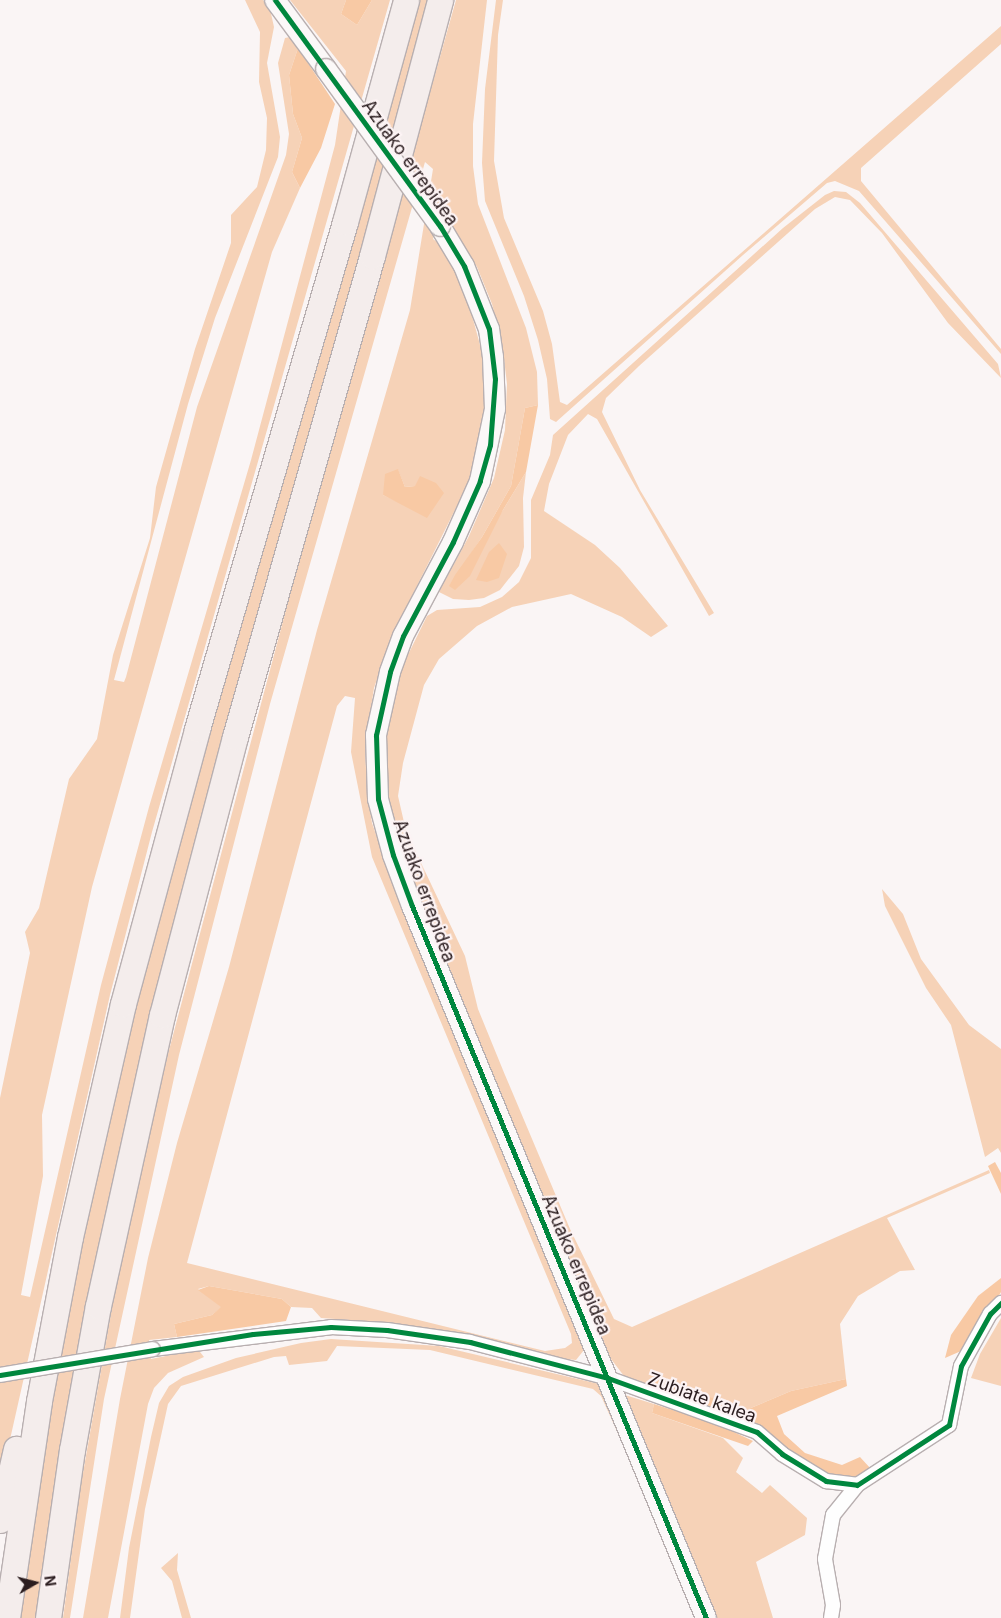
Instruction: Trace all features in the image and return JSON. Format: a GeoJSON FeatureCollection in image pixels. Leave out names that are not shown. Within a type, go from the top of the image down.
{"type":"FeatureCollection","features":[{"type":"Feature","properties":{"kind":"highway"},"geometry":{"type":"LineString","coordinates":[[7,1618],[39,1401],[72,1228],[151,894],[406,0]]}},
{"type":"Feature","properties":{"kind":"highway"},"geometry":{"type":"LineString","coordinates":[[48,1618],[72,1450],[98,1306],[162,1015],[235,737],[372,256],[440,0]]}},
{"type":"Feature","properties":{"kind":"highway"},"geometry":{"type":"LineString","coordinates":[[0,1520],[17,1442],[39,1401]]}},
{"type":"Feature","properties":{"kind":"street","name":"Azuako errepidea"},"geometry":{"type":"LineString","coordinates":[[275,0],[440,226],[464,266],[489,330],[493,357],[495,409],[480,481],[453,542],[403,636],[390,672],[376,735],[378,800],[393,855],[412,906],[706,1618]]}},
{"type":"Feature","properties":{"kind":"street"},"geometry":{"type":"LineString","coordinates":[[830,1618],[833,1605],[825,1559],[833,1515],[857,1485],[949,1425],[962,1366],[990,1314],[1001,1303]]}},
{"type":"Feature","properties":{"kind":"street","name":"Zubiate kalea"},"geometry":{"type":"LineString","coordinates":[[0,1375],[153,1349],[331,1327],[387,1330],[470,1342],[608,1378],[757,1432],[782,1454],[826,1481],[857,1485]]}},
{"type":"Feature","properties":{"kind":"shaded area"},"geometry":{"type":"Polygon","coordinates":[[[245,0],[263,0],[270,9],[274,27],[267,63],[280,137],[278,157],[215,318],[188,404],[114,680],[124,682],[126,677],[197,407],[286,155],[289,134],[278,63],[285,38],[290,37],[298,48],[289,75],[293,114],[302,138],[292,172],[300,188],[272,252],[92,887],[42,1115],[43,1176],[21,1295],[30,1297],[101,985],[149,807],[251,460],[335,145],[346,71],[290,0],[346,0],[341,14],[357,25],[372,0],[390,0],[152,832],[110,995],[0,1484],[0,1098],[30,953],[25,932],[39,908],[69,779],[97,739],[113,655],[150,538],[156,487],[195,349],[231,243],[231,215],[257,187],[266,150],[267,118],[259,82],[260,32],[245,0]]]}},
{"type":"Feature","properties":{"kind":"shaded area"},"geometry":{"type":"Polygon","coordinates":[[[346,0],[372,0],[357,25],[341,14],[346,0]]]}},
{"type":"Feature","properties":{"kind":"shaded area"},"geometry":{"type":"Polygon","coordinates":[[[416,0],[430,0],[265,593],[38,1618],[17,1618],[24,1559],[77,1257],[159,904],[416,0]]]}},
{"type":"Feature","properties":{"kind":"shaded area"},"geometry":{"type":"Polygon","coordinates":[[[456,0],[487,0],[473,124],[473,166],[478,204],[526,328],[537,372],[538,405],[525,408],[511,486],[482,537],[449,586],[503,510],[526,472],[523,498],[524,547],[519,566],[500,590],[484,598],[469,600],[453,599],[439,592],[469,536],[494,478],[505,430],[507,384],[502,342],[492,304],[477,267],[443,210],[433,239],[441,245],[464,286],[486,367],[485,408],[470,480],[391,638],[374,688],[365,747],[367,791],[372,823],[399,901],[584,1350],[576,1360],[536,1356],[450,1332],[393,1323],[321,1318],[312,1308],[291,1307],[282,1299],[209,1286],[198,1289],[222,1307],[212,1315],[174,1324],[177,1337],[149,1340],[151,1359],[186,1352],[200,1352],[204,1357],[168,1373],[154,1388],[148,1404],[108,1618],[83,1618],[120,1399],[148,1258],[177,1143],[229,967],[317,630],[410,310],[433,169],[425,162],[270,704],[179,1055],[104,1399],[70,1618],[63,1618],[80,1490],[119,1268],[168,1054],[313,508],[456,0]],[[398,470],[383,495],[402,504],[415,486],[405,487],[398,470]],[[345,696],[337,706],[187,1263],[545,1351],[565,1348],[572,1343],[571,1334],[372,857],[351,752],[355,698],[345,696]]]}},
{"type":"Feature","properties":{"kind":"shaded area"},"geometry":{"type":"Polygon","coordinates":[[[496,0],[503,0],[498,35],[494,161],[504,218],[543,311],[552,344],[560,402],[567,405],[1001,26],[1001,44],[861,168],[861,181],[1001,349],[1001,354],[859,191],[835,181],[827,183],[743,255],[556,422],[550,419],[547,379],[538,340],[524,296],[485,201],[482,163],[485,89],[496,0]]]}},
{"type":"Feature","properties":{"kind":"shaded area"},"geometry":{"type":"Polygon","coordinates":[[[298,48],[335,104],[321,148],[300,188],[292,172],[302,138],[293,114],[289,75],[298,48]]]}},
{"type":"Feature","properties":{"kind":"shaded area"},"geometry":{"type":"Polygon","coordinates":[[[834,191],[846,192],[860,203],[998,364],[1001,378],[948,323],[882,233],[850,200],[835,197],[815,209],[639,366],[606,398],[602,412],[640,490],[714,613],[709,616],[597,419],[588,414],[568,435],[549,484],[544,511],[595,545],[620,568],[668,626],[651,637],[622,617],[571,594],[512,607],[477,626],[439,659],[424,685],[403,763],[398,796],[406,831],[465,956],[478,1009],[505,1075],[570,1229],[614,1319],[632,1327],[989,1170],[990,1173],[887,1218],[915,1270],[900,1271],[858,1296],[840,1324],[846,1379],[791,1391],[746,1410],[655,1378],[653,1389],[624,1376],[611,1359],[417,893],[397,838],[388,796],[385,757],[389,715],[401,669],[427,616],[437,610],[480,607],[502,597],[519,582],[531,558],[531,500],[550,455],[553,435],[783,228],[825,195],[834,191]]]}},
{"type":"Feature","properties":{"kind":"shaded area"},"geometry":{"type":"Polygon","coordinates":[[[538,405],[526,472],[503,510],[470,576],[455,590],[449,586],[482,537],[511,486],[525,408],[538,405]]]}},
{"type":"Feature","properties":{"kind":"shaded area"},"geometry":{"type":"Polygon","coordinates":[[[398,469],[405,487],[415,486],[420,476],[436,483],[444,493],[427,518],[383,495],[385,474],[398,469]]]}},
{"type":"Feature","properties":{"kind":"shaded area"},"geometry":{"type":"Polygon","coordinates":[[[499,543],[507,554],[499,578],[487,582],[476,580],[489,552],[499,543]]]}},
{"type":"Feature","properties":{"kind":"shaded area"},"geometry":{"type":"Polygon","coordinates":[[[882,889],[903,914],[921,959],[969,1025],[1001,1049],[1001,1153],[998,1148],[985,1157],[951,1025],[926,988],[885,906],[882,889]]]}},
{"type":"Feature","properties":{"kind":"shaded area"},"geometry":{"type":"Polygon","coordinates":[[[995,1162],[1001,1173],[1001,1194],[988,1166],[995,1162]]]}},
{"type":"Feature","properties":{"kind":"shaded area"},"geometry":{"type":"Polygon","coordinates":[[[1001,1278],[1001,1292],[968,1348],[945,1358],[951,1335],[978,1296],[1001,1278]]]}},
{"type":"Feature","properties":{"kind":"shaded area"},"geometry":{"type":"Polygon","coordinates":[[[209,1286],[282,1299],[291,1307],[286,1321],[177,1337],[174,1324],[212,1315],[221,1307],[198,1290],[209,1286]]]}},
{"type":"Feature","properties":{"kind":"shaded area"},"geometry":{"type":"Polygon","coordinates":[[[1001,1318],[1001,1386],[971,1378],[980,1354],[1001,1318]]]}},
{"type":"Feature","properties":{"kind":"shaded area"},"geometry":{"type":"Polygon","coordinates":[[[331,1339],[439,1346],[599,1384],[700,1618],[695,1618],[629,1458],[601,1396],[593,1389],[430,1350],[337,1346],[327,1361],[289,1365],[286,1356],[274,1357],[181,1386],[168,1404],[145,1509],[130,1618],[120,1618],[129,1548],[151,1437],[159,1403],[169,1386],[183,1377],[236,1358],[301,1343],[331,1339]]]}},
{"type":"Feature","properties":{"kind":"shaded area"},"geometry":{"type":"Polygon","coordinates":[[[655,1377],[746,1410],[791,1391],[846,1379],[847,1386],[777,1416],[784,1434],[805,1453],[842,1465],[860,1457],[871,1469],[858,1481],[824,1477],[759,1435],[653,1389],[655,1377]]]}},
{"type":"Feature","properties":{"kind":"shaded area"},"geometry":{"type":"Polygon","coordinates":[[[625,1395],[654,1404],[652,1413],[723,1438],[743,1458],[736,1472],[762,1493],[770,1485],[807,1518],[805,1535],[756,1562],[773,1618],[713,1618],[624,1400],[625,1395]]]}},
{"type":"Feature","properties":{"kind":"shaded area"},"geometry":{"type":"Polygon","coordinates":[[[654,1404],[719,1425],[753,1441],[748,1446],[652,1413],[654,1404]]]}},
{"type":"Feature","properties":{"kind":"shaded area"},"geometry":{"type":"Polygon","coordinates":[[[178,1553],[177,1570],[191,1618],[182,1618],[172,1581],[161,1568],[178,1553]]]}},
{"type":"Feature","properties":{"kind":"cycle path"},"geometry":{"type":"LineString","coordinates":[[275,0],[440,226],[464,266],[489,329],[495,379],[490,445],[480,481],[453,542],[403,636],[390,672],[376,735],[378,799],[393,855],[412,906],[706,1618]]}},
{"type":"Feature","properties":{"kind":"cycle path"},"geometry":{"type":"LineString","coordinates":[[0,1375],[253,1334],[331,1327],[387,1330],[470,1342],[608,1378],[757,1432],[782,1454],[826,1481],[857,1485],[949,1425],[961,1366],[990,1314],[1001,1303]]}}]}
